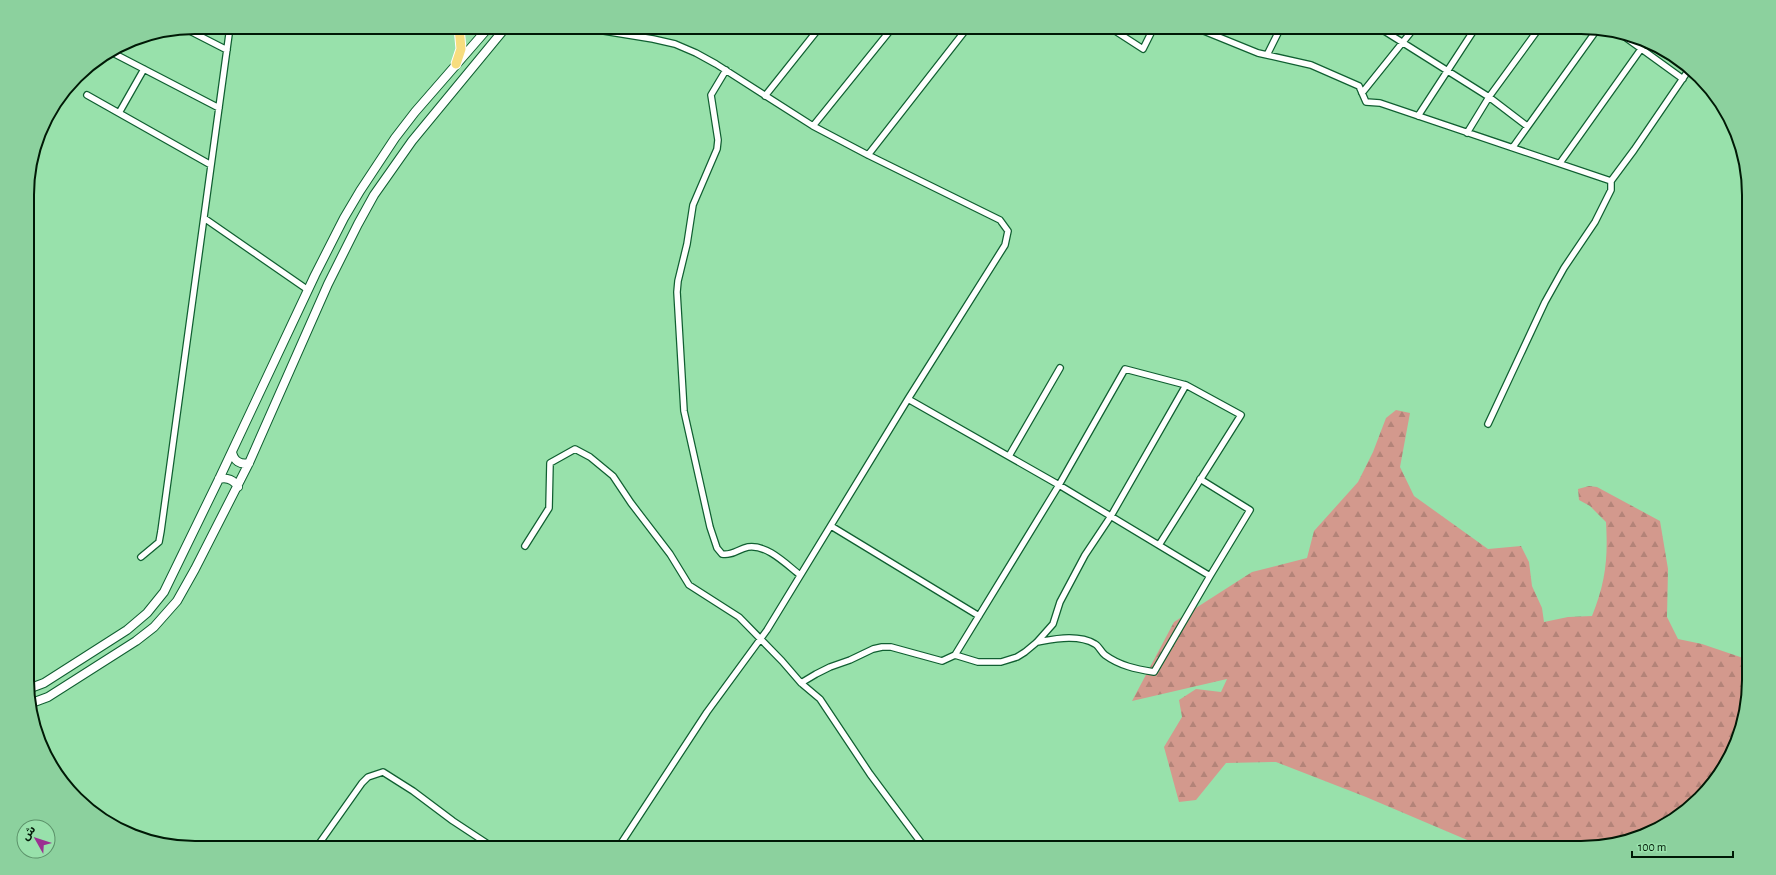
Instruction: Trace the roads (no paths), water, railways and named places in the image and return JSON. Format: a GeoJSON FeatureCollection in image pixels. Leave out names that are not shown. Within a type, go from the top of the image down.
{"type":"FeatureCollection","features":[{"type":"Feature","properties":{"kind":"main road"},"geometry":{"type":"LineString","coordinates":[[456,64],[461,49],[460,34]]}},
{"type":"Feature","properties":{"kind":"street"},"geometry":{"type":"LineString","coordinates":[[196,34],[227,50]]}},
{"type":"Feature","properties":{"kind":"street"},"geometry":{"type":"LineString","coordinates":[[141,557],[159,542],[229,34]]}},
{"type":"Feature","properties":{"kind":"street"},"geometry":{"type":"LineString","coordinates":[[34,687],[44,683],[127,630],[156,602],[170,580],[308,290],[344,218],[377,164],[414,112],[483,34]]}},
{"type":"Feature","properties":{"kind":"street"},"geometry":{"type":"LineString","coordinates":[[35,702],[48,697],[136,641],[162,619],[177,601],[189,582],[238,487],[342,253],[371,201],[392,168],[424,125],[500,34]]}},
{"type":"Feature","properties":{"kind":"street"},"geometry":{"type":"LineString","coordinates":[[623,34],[675,44],[696,53],[726,70],[813,126],[868,156],[996,218],[1004,223],[1008,231],[1005,245],[908,399],[760,640],[707,712],[623,841]]}},
{"type":"Feature","properties":{"kind":"street"},"geometry":{"type":"LineString","coordinates":[[765,96],[814,34]]}},
{"type":"Feature","properties":{"kind":"street"},"geometry":{"type":"LineString","coordinates":[[813,126],[887,34]]}},
{"type":"Feature","properties":{"kind":"street"},"geometry":{"type":"LineString","coordinates":[[868,156],[963,34]]}},
{"type":"Feature","properties":{"kind":"street"},"geometry":{"type":"LineString","coordinates":[[1120,34],[1143,49],[1150,34]]}},
{"type":"Feature","properties":{"kind":"street"},"geometry":{"type":"LineString","coordinates":[[1212,34],[1266,55],[1311,65],[1359,86],[1366,102],[1380,103],[1611,181]]}},
{"type":"Feature","properties":{"kind":"street"},"geometry":{"type":"LineString","coordinates":[[1266,55],[1277,34]]}},
{"type":"Feature","properties":{"kind":"street"},"geometry":{"type":"LineString","coordinates":[[1389,34],[1489,98],[1527,126]]}},
{"type":"Feature","properties":{"kind":"street"},"geometry":{"type":"LineString","coordinates":[[1362,93],[1411,34]]}},
{"type":"Feature","properties":{"kind":"street"},"geometry":{"type":"LineString","coordinates":[[1418,116],[1471,34]]}},
{"type":"Feature","properties":{"kind":"street"},"geometry":{"type":"LineString","coordinates":[[1467,133],[1489,98],[1535,34]]}},
{"type":"Feature","properties":{"kind":"street"},"geometry":{"type":"LineString","coordinates":[[1513,147],[1593,34]]}},
{"type":"Feature","properties":{"kind":"street"},"geometry":{"type":"LineString","coordinates":[[1634,44],[1683,79]]}},
{"type":"Feature","properties":{"kind":"street"},"geometry":{"type":"LineString","coordinates":[[1560,163],[1643,46]]}},
{"type":"Feature","properties":{"kind":"street"},"geometry":{"type":"LineString","coordinates":[[117,55],[219,108]]}},
{"type":"Feature","properties":{"kind":"street"},"geometry":{"type":"LineString","coordinates":[[118,112],[144,69]]}},
{"type":"Feature","properties":{"kind":"street"},"geometry":{"type":"LineString","coordinates":[[726,70],[711,95],[718,140],[717,149],[693,204],[687,244],[678,281],[684,411],[710,527],[717,548],[722,554],[729,555],[748,547],[762,549],[768,551],[800,575]]}},
{"type":"Feature","properties":{"kind":"street"},"geometry":{"type":"LineString","coordinates":[[1488,424],[1545,302],[1564,268],[1595,222],[1610,190],[1611,181],[1686,74]]}},
{"type":"Feature","properties":{"kind":"street"},"geometry":{"type":"LineString","coordinates":[[87,95],[211,165]]}},
{"type":"Feature","properties":{"kind":"street"},"geometry":{"type":"LineString","coordinates":[[204,218],[308,290]]}},
{"type":"Feature","properties":{"kind":"street"},"geometry":{"type":"LineString","coordinates":[[1009,456],[1060,368]]}},
{"type":"Feature","properties":{"kind":"street"},"geometry":{"type":"LineString","coordinates":[[801,683],[830,667],[850,660],[873,649],[882,647],[891,647],[942,661],[955,655],[1059,485],[1125,369],[1186,385],[1241,415],[1159,545]]}},
{"type":"Feature","properties":{"kind":"street"},"geometry":{"type":"LineString","coordinates":[[955,655],[978,662],[1001,662],[1017,657],[1037,642],[1053,624],[1064,595],[1085,555],[1111,516],[1186,385]]}},
{"type":"Feature","properties":{"kind":"street"},"geometry":{"type":"LineString","coordinates":[[908,399],[1059,485],[1210,576]]}},
{"type":"Feature","properties":{"kind":"street"},"geometry":{"type":"LineString","coordinates":[[525,546],[549,508],[550,463],[575,449],[590,457],[614,476],[631,503],[670,554],[689,585],[739,617],[782,661],[801,683],[820,699],[870,774],[920,841]]}},
{"type":"Feature","properties":{"kind":"street"},"geometry":{"type":"LineString","coordinates":[[232,452],[234,458],[239,462],[249,463]]}},
{"type":"Feature","properties":{"kind":"street"},"geometry":{"type":"LineString","coordinates":[[219,479],[226,478],[232,480],[238,487]]}},
{"type":"Feature","properties":{"kind":"street"},"geometry":{"type":"LineString","coordinates":[[1037,642],[1060,638],[1084,639],[1096,644],[1104,654],[1119,664],[1154,672],[1250,510],[1200,479]]}},
{"type":"Feature","properties":{"kind":"street"},"geometry":{"type":"LineString","coordinates":[[831,526],[979,616]]}},
{"type":"Feature","properties":{"kind":"street"},"geometry":{"type":"LineString","coordinates":[[44,683],[48,697]]}},
{"type":"Feature","properties":{"kind":"street"},"geometry":{"type":"LineString","coordinates":[[321,841],[362,783],[368,778],[383,772],[453,822],[483,841]]}}]}
